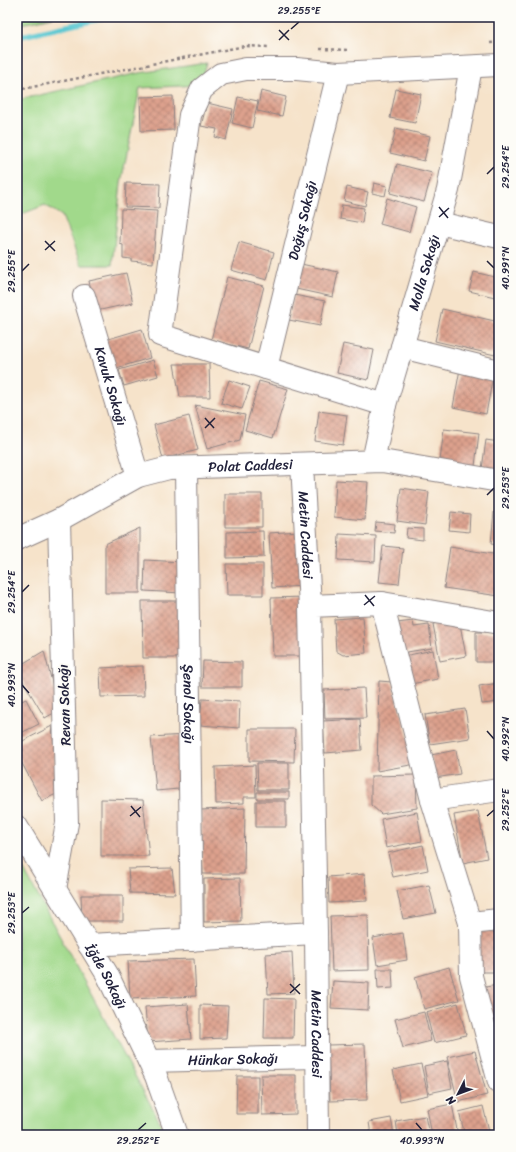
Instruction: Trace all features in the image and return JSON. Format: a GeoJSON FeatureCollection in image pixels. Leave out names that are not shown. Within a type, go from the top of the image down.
{"type":"FeatureCollection","features":[{"type":"Feature","properties":{"kind":"street"},"geometry":{"type":"LineString","coordinates":[[385,405],[160,335],[190,115],[202,89],[221,74],[246,69],[297,69],[338,73],[499,65]]}},
{"type":"Feature","properties":{"kind":"street","name":"Molla Sokağı"},"geometry":{"type":"LineString","coordinates":[[373,462],[385,405],[448,190],[471,67]]}},
{"type":"Feature","properties":{"kind":"street","name":"Doğuş Sokağı"},"geometry":{"type":"LineString","coordinates":[[266,368],[338,73]]}},
{"type":"Feature","properties":{"kind":"street"},"geometry":{"type":"LineString","coordinates":[[439,223],[499,237]]}},
{"type":"Feature","properties":{"kind":"street","name":"Kavuk Sokağı"},"geometry":{"type":"LineString","coordinates":[[84,296],[138,476]]}},
{"type":"Feature","properties":{"kind":"street"},"geometry":{"type":"LineString","coordinates":[[402,347],[499,371]]}},
{"type":"Feature","properties":{"kind":"street","name":"Polat Caddesi"},"geometry":{"type":"LineString","coordinates":[[17,539],[59,520],[138,476],[169,468],[382,461],[499,481]]}},
{"type":"Feature","properties":{"kind":"street","name":"Metin Caddesi"},"geometry":{"type":"LineString","coordinates":[[302,464],[310,606],[318,1135]]}},
{"type":"Feature","properties":{"kind":"street","name":"Şenol Sokağı"},"geometry":{"type":"LineString","coordinates":[[186,468],[192,940]]}},
{"type":"Feature","properties":{"kind":"street","name":"Revan Sokağı"},"geometry":{"type":"LineString","coordinates":[[55,889],[68,823],[59,520]]}},
{"type":"Feature","properties":{"kind":"street"},"geometry":{"type":"LineString","coordinates":[[382,603],[432,800],[470,923],[471,976],[496,1057],[499,1082]]}},
{"type":"Feature","properties":{"kind":"street"},"geometry":{"type":"LineString","coordinates":[[310,606],[382,603],[499,623]]}},
{"type":"Feature","properties":{"kind":"street"},"geometry":{"type":"LineString","coordinates":[[432,800],[499,790]]}},
{"type":"Feature","properties":{"kind":"street","name":"İğde Sokağı"},"geometry":{"type":"LineString","coordinates":[[17,827],[107,974],[156,1076],[177,1135]]}},
{"type":"Feature","properties":{"kind":"street"},"geometry":{"type":"LineString","coordinates":[[470,923],[499,920]]}},
{"type":"Feature","properties":{"kind":"street"},"geometry":{"type":"LineString","coordinates":[[90,945],[316,933]]}},
{"type":"Feature","properties":{"kind":"street","name":"Hünkar Sokağı"},"geometry":{"type":"LineString","coordinates":[[149,1061],[317,1056]]}},
{"type":"Feature","properties":{"kind":"green space"},"geometry":{"type":"Polygon","coordinates":[[[17,17],[53,17],[17,25],[17,17]]]}},
{"type":"Feature","properties":{"kind":"green space"},"geometry":{"type":"Polygon","coordinates":[[[207,63],[200,85],[140,88],[121,183],[112,265],[81,265],[62,216],[45,205],[17,216],[17,100],[139,73],[207,63]]]}},
{"type":"Feature","properties":{"kind":"green space"},"geometry":{"type":"Polygon","coordinates":[[[17,857],[167,1135],[17,1135],[17,857]]]}},
{"type":"Feature","properties":{"kind":"building"},"geometry":{"type":"Polygon","coordinates":[[[396,89],[421,94],[415,123],[390,118],[396,89]]]}},
{"type":"Feature","properties":{"kind":"building"},"geometry":{"type":"Polygon","coordinates":[[[261,91],[286,97],[282,116],[257,111],[261,91]]]}},
{"type":"Feature","properties":{"kind":"building"},"geometry":{"type":"Polygon","coordinates":[[[173,96],[174,130],[141,131],[140,97],[173,96]]]}},
{"type":"Feature","properties":{"kind":"building"},"geometry":{"type":"Polygon","coordinates":[[[238,97],[258,101],[252,128],[232,123],[238,97]]]}},
{"type":"Feature","properties":{"kind":"building"},"geometry":{"type":"Polygon","coordinates":[[[207,103],[233,109],[226,140],[215,137],[217,129],[201,126],[207,103]]]}},
{"type":"Feature","properties":{"kind":"building"},"geometry":{"type":"Polygon","coordinates":[[[396,128],[430,136],[424,161],[390,153],[396,128]]]}},
{"type":"Feature","properties":{"kind":"building"},"geometry":{"type":"Polygon","coordinates":[[[397,164],[432,173],[424,202],[390,193],[397,164]]]}},
{"type":"Feature","properties":{"kind":"building"},"geometry":{"type":"Polygon","coordinates":[[[126,183],[160,184],[159,208],[125,207],[126,183]]]}},
{"type":"Feature","properties":{"kind":"building"},"geometry":{"type":"Polygon","coordinates":[[[374,183],[387,186],[385,196],[372,193],[374,183]]]}},
{"type":"Feature","properties":{"kind":"building"},"geometry":{"type":"Polygon","coordinates":[[[347,187],[368,192],[365,206],[344,201],[347,187]]]}},
{"type":"Feature","properties":{"kind":"building"},"geometry":{"type":"Polygon","coordinates":[[[387,198],[416,207],[409,232],[380,224],[387,198]]]}},
{"type":"Feature","properties":{"kind":"building"},"geometry":{"type":"Polygon","coordinates":[[[342,205],[364,208],[362,223],[340,219],[342,205]]]}},
{"type":"Feature","properties":{"kind":"building"},"geometry":{"type":"Polygon","coordinates":[[[121,209],[157,211],[153,263],[131,261],[131,259],[123,258],[123,245],[120,244],[121,209]]]}},
{"type":"Feature","properties":{"kind":"building"},"geometry":{"type":"Polygon","coordinates":[[[239,242],[274,252],[267,280],[231,270],[239,242]]]}},
{"type":"Feature","properties":{"kind":"building"},"geometry":{"type":"Polygon","coordinates":[[[301,264],[338,272],[333,297],[296,289],[301,264]]]}},
{"type":"Feature","properties":{"kind":"building"},"geometry":{"type":"Polygon","coordinates":[[[474,272],[499,278],[495,297],[469,291],[474,272]]]}},
{"type":"Feature","properties":{"kind":"building"},"geometry":{"type":"Polygon","coordinates":[[[126,273],[133,303],[96,311],[89,281],[126,273]]]}},
{"type":"Feature","properties":{"kind":"building"},"geometry":{"type":"Polygon","coordinates":[[[227,277],[264,286],[248,349],[211,340],[227,277]]]}},
{"type":"Feature","properties":{"kind":"building"},"geometry":{"type":"Polygon","coordinates":[[[294,295],[325,301],[320,326],[289,320],[294,295]]]}},
{"type":"Feature","properties":{"kind":"building"},"geometry":{"type":"Polygon","coordinates":[[[442,309],[499,322],[499,334],[495,355],[435,341],[442,309]]]}},
{"type":"Feature","properties":{"kind":"building"},"geometry":{"type":"Polygon","coordinates":[[[142,329],[150,358],[113,369],[105,340],[142,329]]]}},
{"type":"Feature","properties":{"kind":"building"},"geometry":{"type":"Polygon","coordinates":[[[343,344],[374,350],[368,380],[337,373],[343,344]]]}},
{"type":"Feature","properties":{"kind":"building"},"geometry":{"type":"Polygon","coordinates":[[[153,360],[158,376],[124,386],[119,370],[153,360]]]}},
{"type":"Feature","properties":{"kind":"building"},"geometry":{"type":"Polygon","coordinates":[[[174,364],[209,364],[210,397],[180,397],[174,364]]]}},
{"type":"Feature","properties":{"kind":"building"},"geometry":{"type":"Polygon","coordinates":[[[460,369],[493,376],[486,414],[453,407],[460,369]]]}},
{"type":"Feature","properties":{"kind":"building"},"geometry":{"type":"Polygon","coordinates":[[[229,380],[250,387],[242,409],[221,403],[229,380]]]}},
{"type":"Feature","properties":{"kind":"building"},"geometry":{"type":"Polygon","coordinates":[[[259,381],[288,389],[273,438],[245,430],[259,381]]]}},
{"type":"Feature","properties":{"kind":"building"},"geometry":{"type":"Polygon","coordinates":[[[195,405],[245,415],[240,440],[207,449],[195,405]]]}},
{"type":"Feature","properties":{"kind":"building"},"geometry":{"type":"Polygon","coordinates":[[[319,411],[347,415],[343,445],[315,441],[319,411]]]}},
{"type":"Feature","properties":{"kind":"building"},"geometry":{"type":"Polygon","coordinates":[[[189,416],[198,450],[163,459],[154,425],[189,416]]]}},
{"type":"Feature","properties":{"kind":"building"},"geometry":{"type":"Polygon","coordinates":[[[444,429],[479,433],[475,466],[440,461],[444,429]]]}},
{"type":"Feature","properties":{"kind":"building"},"geometry":{"type":"Polygon","coordinates":[[[486,440],[499,442],[499,471],[482,469],[486,440]]]}},
{"type":"Feature","properties":{"kind":"building"},"geometry":{"type":"Polygon","coordinates":[[[336,480],[368,482],[365,520],[334,517],[336,480]]]}},
{"type":"Feature","properties":{"kind":"building"},"geometry":{"type":"Polygon","coordinates":[[[401,488],[429,492],[425,525],[397,521],[401,488]]]}},
{"type":"Feature","properties":{"kind":"building"},"geometry":{"type":"Polygon","coordinates":[[[225,494],[262,494],[262,527],[225,527],[225,494]]]}},
{"type":"Feature","properties":{"kind":"building"},"geometry":{"type":"Polygon","coordinates":[[[451,512],[470,514],[469,532],[449,530],[451,512]]]}},
{"type":"Feature","properties":{"kind":"building"},"geometry":{"type":"Polygon","coordinates":[[[494,512],[499,513],[499,545],[491,544],[494,512]]]}},
{"type":"Feature","properties":{"kind":"building"},"geometry":{"type":"Polygon","coordinates":[[[376,522],[395,524],[394,533],[375,531],[376,522]]]}},
{"type":"Feature","properties":{"kind":"building"},"geometry":{"type":"Polygon","coordinates":[[[140,528],[140,593],[105,593],[105,544],[140,528]]]}},
{"type":"Feature","properties":{"kind":"building"},"geometry":{"type":"Polygon","coordinates":[[[407,528],[423,529],[423,540],[406,538],[407,528]]]}},
{"type":"Feature","properties":{"kind":"building"},"geometry":{"type":"Polygon","coordinates":[[[263,531],[264,557],[227,558],[227,532],[263,531]]]}},
{"type":"Feature","properties":{"kind":"building"},"geometry":{"type":"Polygon","coordinates":[[[300,531],[304,586],[272,588],[269,533],[300,531]]]}},
{"type":"Feature","properties":{"kind":"building"},"geometry":{"type":"Polygon","coordinates":[[[339,534],[376,536],[375,562],[338,560],[339,534]]]}},
{"type":"Feature","properties":{"kind":"building"},"geometry":{"type":"Polygon","coordinates":[[[383,546],[403,548],[399,584],[379,582],[383,546]]]}},
{"type":"Feature","properties":{"kind":"building"},"geometry":{"type":"Polygon","coordinates":[[[450,547],[499,555],[499,596],[444,588],[450,547]]]}},
{"type":"Feature","properties":{"kind":"building"},"geometry":{"type":"Polygon","coordinates":[[[145,560],[183,562],[182,593],[144,591],[145,560]]]}},
{"type":"Feature","properties":{"kind":"building"},"geometry":{"type":"Polygon","coordinates":[[[226,564],[263,564],[263,595],[227,595],[226,564]]]}},
{"type":"Feature","properties":{"kind":"building"},"geometry":{"type":"Polygon","coordinates":[[[304,597],[306,656],[273,656],[271,598],[304,597]]]}},
{"type":"Feature","properties":{"kind":"building"},"geometry":{"type":"Polygon","coordinates":[[[142,601],[182,601],[183,658],[143,658],[142,601]]]}},
{"type":"Feature","properties":{"kind":"building"},"geometry":{"type":"Polygon","coordinates":[[[363,617],[366,653],[343,655],[336,651],[334,619],[363,617]]]}},
{"type":"Feature","properties":{"kind":"building"},"geometry":{"type":"Polygon","coordinates":[[[459,619],[466,656],[440,661],[433,624],[459,619]]]}},
{"type":"Feature","properties":{"kind":"building"},"geometry":{"type":"Polygon","coordinates":[[[413,621],[414,627],[429,625],[432,648],[401,653],[397,623],[413,621]]]}},
{"type":"Feature","properties":{"kind":"building"},"geometry":{"type":"Polygon","coordinates":[[[476,632],[499,632],[499,662],[476,662],[476,632]]]}},
{"type":"Feature","properties":{"kind":"building"},"geometry":{"type":"Polygon","coordinates":[[[433,650],[438,679],[405,685],[399,657],[433,650]]]}},
{"type":"Feature","properties":{"kind":"building"},"geometry":{"type":"Polygon","coordinates":[[[44,651],[59,710],[45,718],[17,671],[17,667],[44,651]]]}},
{"type":"Feature","properties":{"kind":"building"},"geometry":{"type":"Polygon","coordinates":[[[203,661],[242,662],[242,687],[202,687],[203,661]]]}},
{"type":"Feature","properties":{"kind":"building"},"geometry":{"type":"Polygon","coordinates":[[[143,666],[144,696],[101,697],[100,668],[143,666]]]}},
{"type":"Feature","properties":{"kind":"building"},"geometry":{"type":"Polygon","coordinates":[[[379,681],[392,682],[416,764],[377,771],[379,681]]]}},
{"type":"Feature","properties":{"kind":"building"},"geometry":{"type":"Polygon","coordinates":[[[499,683],[499,702],[482,704],[479,686],[499,683]]]}},
{"type":"Feature","properties":{"kind":"building"},"geometry":{"type":"Polygon","coordinates":[[[364,688],[366,718],[325,719],[324,690],[364,688]]]}},
{"type":"Feature","properties":{"kind":"building"},"geometry":{"type":"Polygon","coordinates":[[[26,699],[39,724],[17,735],[17,703],[26,699]]]}},
{"type":"Feature","properties":{"kind":"building"},"geometry":{"type":"Polygon","coordinates":[[[202,699],[240,701],[239,728],[200,725],[202,699]]]}},
{"type":"Feature","properties":{"kind":"building"},"geometry":{"type":"Polygon","coordinates":[[[465,709],[470,738],[430,744],[425,715],[465,709]]]}},
{"type":"Feature","properties":{"kind":"building"},"geometry":{"type":"Polygon","coordinates":[[[360,719],[362,750],[325,753],[323,721],[360,719]]]}},
{"type":"Feature","properties":{"kind":"building"},"geometry":{"type":"Polygon","coordinates":[[[52,726],[58,793],[42,801],[17,754],[17,744],[52,726]]]}},
{"type":"Feature","properties":{"kind":"building"},"geometry":{"type":"Polygon","coordinates":[[[249,729],[295,729],[294,762],[249,761],[249,729]]]}},
{"type":"Feature","properties":{"kind":"building"},"geometry":{"type":"Polygon","coordinates":[[[186,735],[190,788],[156,791],[151,737],[186,735]]]}},
{"type":"Feature","properties":{"kind":"building"},"geometry":{"type":"Polygon","coordinates":[[[456,750],[460,774],[435,778],[431,755],[456,750]]]}},
{"type":"Feature","properties":{"kind":"building"},"geometry":{"type":"Polygon","coordinates":[[[257,763],[289,763],[289,790],[258,790],[257,763]]]}},
{"type":"Feature","properties":{"kind":"building"},"geometry":{"type":"Polygon","coordinates":[[[255,765],[256,797],[244,797],[244,803],[216,804],[215,767],[255,765]]]}},
{"type":"Feature","properties":{"kind":"building"},"geometry":{"type":"Polygon","coordinates":[[[416,775],[417,808],[381,814],[371,805],[371,776],[416,775]]]}},
{"type":"Feature","properties":{"kind":"building"},"geometry":{"type":"Polygon","coordinates":[[[257,792],[289,792],[289,799],[257,799],[257,792]]]}},
{"type":"Feature","properties":{"kind":"building"},"geometry":{"type":"Polygon","coordinates":[[[101,799],[143,800],[149,856],[101,856],[101,799]]]}},
{"type":"Feature","properties":{"kind":"building"},"geometry":{"type":"Polygon","coordinates":[[[256,801],[286,801],[286,827],[256,827],[256,801]]]}},
{"type":"Feature","properties":{"kind":"building"},"geometry":{"type":"Polygon","coordinates":[[[245,808],[244,874],[203,874],[201,810],[245,808]]]}},
{"type":"Feature","properties":{"kind":"building"},"geometry":{"type":"Polygon","coordinates":[[[478,811],[487,858],[463,863],[454,815],[478,811]]]}},
{"type":"Feature","properties":{"kind":"building"},"geometry":{"type":"Polygon","coordinates":[[[417,812],[422,841],[386,848],[381,819],[417,812]]]}},
{"type":"Feature","properties":{"kind":"building"},"geometry":{"type":"Polygon","coordinates":[[[423,845],[428,870],[393,877],[388,853],[423,845]]]}},
{"type":"Feature","properties":{"kind":"building"},"geometry":{"type":"Polygon","coordinates":[[[172,868],[175,894],[130,893],[128,869],[172,868]]]}},
{"type":"Feature","properties":{"kind":"building"},"geometry":{"type":"Polygon","coordinates":[[[365,874],[367,901],[329,903],[328,877],[365,874]]]}},
{"type":"Feature","properties":{"kind":"building"},"geometry":{"type":"Polygon","coordinates":[[[240,878],[241,921],[204,922],[204,879],[240,878]]]}},
{"type":"Feature","properties":{"kind":"building"},"geometry":{"type":"Polygon","coordinates":[[[429,885],[436,913],[403,919],[397,891],[429,885]]]}},
{"type":"Feature","properties":{"kind":"building"},"geometry":{"type":"Polygon","coordinates":[[[81,895],[123,895],[123,921],[82,921],[81,895]]]}},
{"type":"Feature","properties":{"kind":"building"},"geometry":{"type":"Polygon","coordinates":[[[368,915],[369,970],[332,971],[330,916],[368,915]]]}},
{"type":"Feature","properties":{"kind":"building"},"geometry":{"type":"Polygon","coordinates":[[[499,930],[499,972],[480,972],[477,931],[499,930]]]}},
{"type":"Feature","properties":{"kind":"building"},"geometry":{"type":"Polygon","coordinates":[[[403,933],[407,960],[377,965],[373,938],[403,933]]]}},
{"type":"Feature","properties":{"kind":"building"},"geometry":{"type":"Polygon","coordinates":[[[292,952],[294,993],[268,994],[266,954],[292,952]]]}},
{"type":"Feature","properties":{"kind":"building"},"geometry":{"type":"Polygon","coordinates":[[[194,959],[196,996],[130,999],[128,961],[194,959]]]}},
{"type":"Feature","properties":{"kind":"building"},"geometry":{"type":"Polygon","coordinates":[[[449,967],[459,1000],[424,1009],[415,977],[449,967]]]}},
{"type":"Feature","properties":{"kind":"building"},"geometry":{"type":"Polygon","coordinates":[[[377,969],[392,969],[393,988],[378,989],[377,969]]]}},
{"type":"Feature","properties":{"kind":"building"},"geometry":{"type":"Polygon","coordinates":[[[333,981],[369,983],[368,1010],[331,1008],[333,981]]]}},
{"type":"Feature","properties":{"kind":"building"},"geometry":{"type":"Polygon","coordinates":[[[499,985],[499,1033],[493,1033],[485,987],[499,985]]]}},
{"type":"Feature","properties":{"kind":"building"},"geometry":{"type":"Polygon","coordinates":[[[265,998],[294,999],[293,1038],[264,1038],[265,998]]]}},
{"type":"Feature","properties":{"kind":"building"},"geometry":{"type":"Polygon","coordinates":[[[458,1003],[466,1035],[434,1043],[426,1012],[458,1003]]]}},
{"type":"Feature","properties":{"kind":"building"},"geometry":{"type":"Polygon","coordinates":[[[188,1004],[191,1039],[148,1042],[145,1007],[188,1004]]]}},
{"type":"Feature","properties":{"kind":"building"},"geometry":{"type":"Polygon","coordinates":[[[200,1005],[228,1006],[226,1038],[200,1039],[200,1005]]]}},
{"type":"Feature","properties":{"kind":"building"},"geometry":{"type":"Polygon","coordinates":[[[424,1012],[431,1041],[403,1048],[395,1019],[424,1012]]]}},
{"type":"Feature","properties":{"kind":"building"},"geometry":{"type":"Polygon","coordinates":[[[365,1044],[367,1100],[330,1101],[328,1045],[365,1044]]]}},
{"type":"Feature","properties":{"kind":"building"},"geometry":{"type":"Polygon","coordinates":[[[475,1051],[487,1095],[458,1102],[447,1057],[475,1051]]]}},
{"type":"Feature","properties":{"kind":"building"},"geometry":{"type":"Polygon","coordinates":[[[447,1061],[452,1088],[429,1093],[424,1066],[447,1061]]]}},
{"type":"Feature","properties":{"kind":"building"},"geometry":{"type":"Polygon","coordinates":[[[421,1064],[428,1095],[400,1101],[393,1070],[421,1064]]]}},
{"type":"Feature","properties":{"kind":"building"},"geometry":{"type":"Polygon","coordinates":[[[261,1075],[296,1075],[296,1114],[262,1115],[261,1075]]]}},
{"type":"Feature","properties":{"kind":"building"},"geometry":{"type":"Polygon","coordinates":[[[237,1076],[258,1076],[258,1114],[236,1114],[237,1076]]]}},
{"type":"Feature","properties":{"kind":"building"},"geometry":{"type":"Polygon","coordinates":[[[452,1104],[458,1135],[432,1135],[427,1109],[452,1104]]]}},
{"type":"Feature","properties":{"kind":"building"},"geometry":{"type":"Polygon","coordinates":[[[483,1106],[490,1135],[465,1135],[459,1112],[483,1106]]]}},
{"type":"Feature","properties":{"kind":"building"},"geometry":{"type":"Polygon","coordinates":[[[425,1116],[429,1135],[398,1135],[396,1121],[425,1116]]]}},
{"type":"Feature","properties":{"kind":"building"},"geometry":{"type":"Polygon","coordinates":[[[391,1118],[394,1135],[371,1135],[369,1122],[391,1118]]]}},
{"type":"Feature","properties":{"kind":"waterway"},"geometry":{"type":"LineString","coordinates":[[17,37],[109,17]]}}]}
